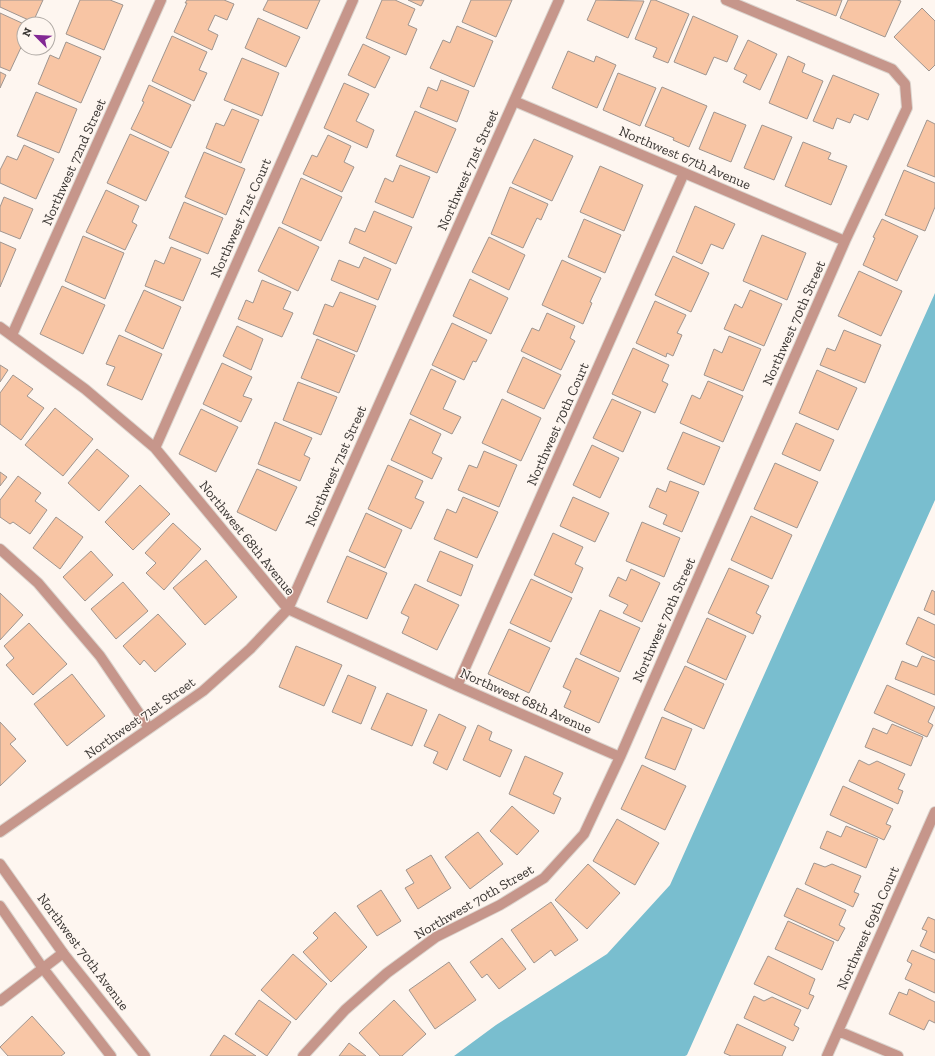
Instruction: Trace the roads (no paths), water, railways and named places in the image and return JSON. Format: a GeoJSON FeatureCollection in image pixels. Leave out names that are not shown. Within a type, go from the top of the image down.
{"type":"FeatureCollection","features":[{"type":"Feature","properties":{"kind":"street","name":"Northwest 72nd Street"},"geometry":{"type":"LineString","coordinates":[[12,335],[161,0]]}},
{"type":"Feature","properties":{"kind":"street","name":"Northwest 71st Court"},"geometry":{"type":"LineString","coordinates":[[155,448],[353,0]]}},
{"type":"Feature","properties":{"kind":"street","name":"Northwest 71st Street"},"geometry":{"type":"LineString","coordinates":[[0,832],[203,691],[250,649],[288,609],[559,0]]}},
{"type":"Feature","properties":{"kind":"street","name":"Northwest 70th Street"},"geometry":{"type":"LineString","coordinates":[[303,1056],[346,1010],[387,973],[436,937],[500,905],[544,878],[584,834],[620,757],[845,241],[907,108],[905,84],[892,69],[726,0]]}},
{"type":"Feature","properties":{"kind":"street","name":"Northwest 67th Avenue"},"geometry":{"type":"LineString","coordinates":[[514,101],[845,241]]}},
{"type":"Feature","properties":{"kind":"street","name":"Northwest 70th Court"},"geometry":{"type":"LineString","coordinates":[[457,686],[684,173]]}},
{"type":"Feature","properties":{"kind":"street","name":"Northwest 68th Avenue"},"geometry":{"type":"LineString","coordinates":[[0,327],[86,389],[155,448],[288,609],[457,686],[620,757]]}},
{"type":"Feature","properties":{"kind":"street"},"geometry":{"type":"LineString","coordinates":[[0,549],[38,583],[100,656],[150,728]]}},
{"type":"Feature","properties":{"kind":"street","name":"Northwest 69th Court"},"geometry":{"type":"LineString","coordinates":[[827,1056],[935,812]]}},
{"type":"Feature","properties":{"kind":"street","name":"Northwest 70th Avenue"},"geometry":{"type":"LineString","coordinates":[[0,864],[62,953],[145,1056]]}},
{"type":"Feature","properties":{"kind":"street"},"geometry":{"type":"LineString","coordinates":[[0,906],[42,968],[111,1056]]}},
{"type":"Feature","properties":{"kind":"street"},"geometry":{"type":"LineString","coordinates":[[0,1001],[62,953]]}},
{"type":"Feature","properties":{"kind":"street"},"geometry":{"type":"LineString","coordinates":[[838,1031],[898,1056]]}},
{"type":"Feature","properties":{"kind":"water"},"geometry":{"type":"Polygon","coordinates":[[[935,293],[935,500],[687,1055],[454,1056],[496,1025],[607,954],[670,885],[935,293]]]}}]}
